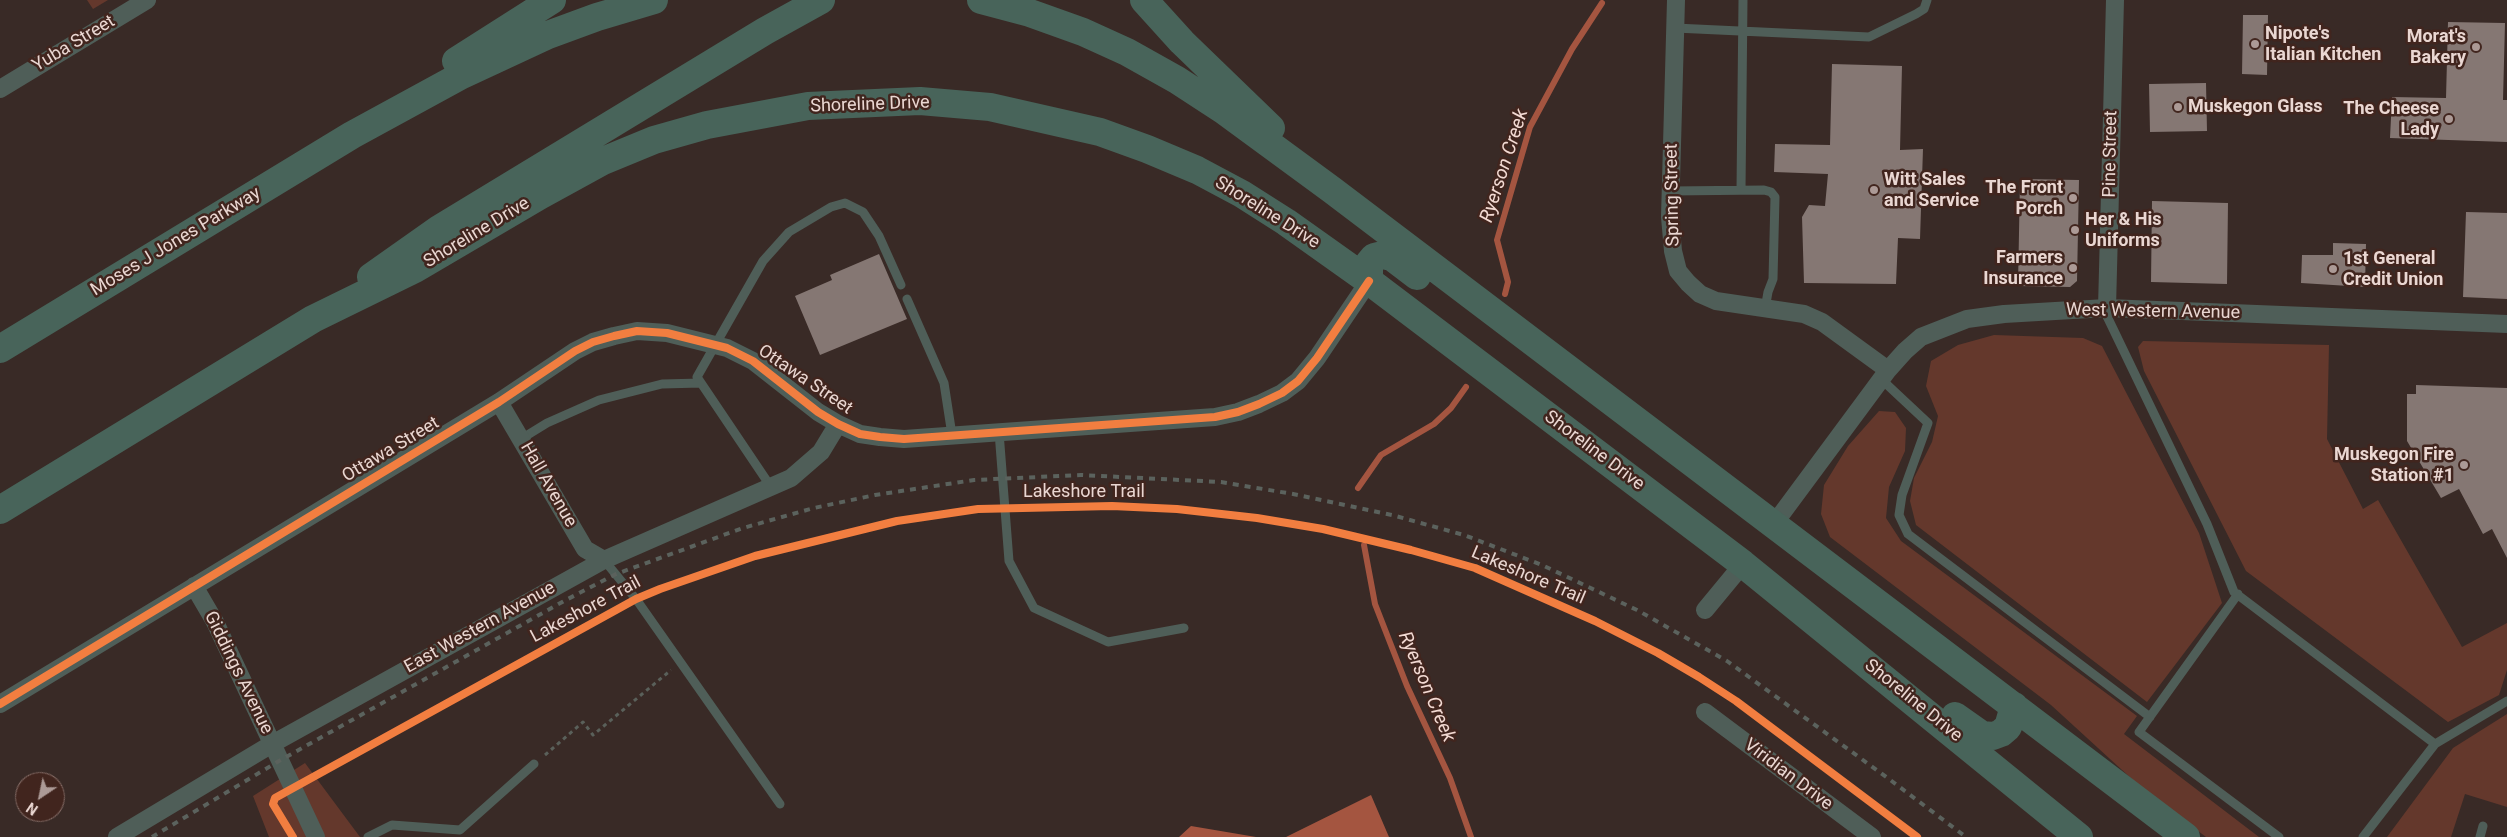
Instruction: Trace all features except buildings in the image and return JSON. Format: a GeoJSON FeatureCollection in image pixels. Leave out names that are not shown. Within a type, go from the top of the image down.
{"type":"FeatureCollection","features":[{"type":"Feature","properties":{"kind":"highway"},"geometry":{"type":"LineString","coordinates":[[352,135],[461,57],[552,0]]}},
{"type":"Feature","properties":{"kind":"highway"},"geometry":{"type":"LineString","coordinates":[[352,135],[494,59],[597,16],[654,0]]}},
{"type":"Feature","properties":{"kind":"highway"},"geometry":{"type":"LineString","coordinates":[[0,510],[313,320],[439,229],[764,31],[821,0]]}},
{"type":"Feature","properties":{"kind":"highway"},"geometry":{"type":"LineString","coordinates":[[981,0],[1039,16],[1083,32],[1128,52],[1177,80],[1222,110],[1332,190],[2186,837]]}},
{"type":"Feature","properties":{"kind":"highway"},"geometry":{"type":"LineString","coordinates":[[1144,0],[1182,42],[1280,136],[1332,190]]}},
{"type":"Feature","properties":{"kind":"highway","name":"Shoreline Drive"},"geometry":{"type":"LineString","coordinates":[[313,320],[416,269],[541,194],[603,162],[654,140],[707,125],[808,106],[861,102],[920,101],[990,107],[1100,132],[1197,170],[1242,194],[1369,281],[1743,564],[2079,837]]}},
{"type":"Feature","properties":{"kind":"highway","name":"Moses J Jones Parkway"},"geometry":{"type":"LineString","coordinates":[[0,349],[352,135]]}},
{"type":"Feature","properties":{"kind":"highway"},"geometry":{"type":"LineString","coordinates":[[1369,281],[1369,263],[1374,257],[1382,255],[1392,257],[1596,410],[1668,445]]}},
{"type":"Feature","properties":{"kind":"highway"},"geometry":{"type":"LineString","coordinates":[[1743,564],[1866,645],[1970,729],[1982,735],[1993,736],[2001,733],[2008,727],[2014,706]]}},
{"type":"Feature","properties":{"kind":"street","name":"Yuba Street"},"geometry":{"type":"LineString","coordinates":[[0,89],[147,0]]}},
{"type":"Feature","properties":{"kind":"street","name":"Spring Street"},"geometry":{"type":"LineString","coordinates":[[1676,0],[1671,191],[1673,251],[1678,271],[1700,294],[1716,301],[1804,314],[1822,322],[1884,374]]}},
{"type":"Feature","properties":{"kind":"street","name":"Pine Street"},"geometry":{"type":"LineString","coordinates":[[2105,308],[2114,0]]}},
{"type":"Feature","properties":{"kind":"street","name":"Ottawa Street"},"geometry":{"type":"LineString","coordinates":[[0,704],[500,402],[575,351],[593,342],[638,331],[667,333],[714,344],[753,361],[818,412],[838,424],[860,434],[880,438],[904,439],[1216,417],[1238,412],[1259,404],[1282,393],[1298,380],[1317,358],[1369,281]]}},
{"type":"Feature","properties":{"kind":"street","name":"West Western Avenue"},"geometry":{"type":"LineString","coordinates":[[1774,524],[1884,374],[1921,337],[1967,319],[2004,314],[2105,308],[2507,324]]}},
{"type":"Feature","properties":{"kind":"street","name":"Hall Avenue"},"geometry":{"type":"LineString","coordinates":[[500,402],[585,549],[604,560]]}},
{"type":"Feature","properties":{"kind":"street","name":"East Western Avenue"},"geometry":{"type":"LineString","coordinates":[[117,837],[272,744],[604,560],[791,478],[821,452],[838,424]]}},
{"type":"Feature","properties":{"kind":"street"},"geometry":{"type":"LineString","coordinates":[[1705,610],[1743,564]]}},
{"type":"Feature","properties":{"kind":"street","name":"Giddings Avenue"},"geometry":{"type":"LineString","coordinates":[[194,586],[215,622],[316,837]]}},
{"type":"Feature","properties":{"kind":"street","name":"Viridian Drive"},"geometry":{"type":"LineString","coordinates":[[1705,712],[1872,837]]}},
{"type":"Feature","properties":{"kind":"lane"},"geometry":{"type":"LineString","coordinates":[[1742,190],[1743,0]]}},
{"type":"Feature","properties":{"kind":"lane"},"geometry":{"type":"LineString","coordinates":[[1675,28],[1869,37],[1924,9],[1927,0]]}},
{"type":"Feature","properties":{"kind":"lane"},"geometry":{"type":"LineString","coordinates":[[1671,191],[1764,190],[1771,192],[1775,197],[1774,279],[1768,292],[1765,309]]}},
{"type":"Feature","properties":{"kind":"lane"},"geometry":{"type":"LineString","coordinates":[[771,486],[697,377],[714,344],[763,261],[789,232],[831,207],[846,203],[863,212],[879,236],[901,285]]}},
{"type":"Feature","properties":{"kind":"lane"},"geometry":{"type":"LineString","coordinates":[[907,299],[944,383],[952,435]]}},
{"type":"Feature","properties":{"kind":"lane"},"geometry":{"type":"LineString","coordinates":[[2105,308],[2207,524],[2234,592],[2435,744]]}},
{"type":"Feature","properties":{"kind":"lane"},"geometry":{"type":"LineString","coordinates":[[1884,374],[1928,423],[1902,495],[1899,515],[1908,534],[2150,717]]}},
{"type":"Feature","properties":{"kind":"lane"},"geometry":{"type":"LineString","coordinates":[[521,439],[547,423],[599,400],[662,384],[701,383]]}},
{"type":"Feature","properties":{"kind":"lane"},"geometry":{"type":"LineString","coordinates":[[999,432],[1010,561],[1034,608],[1108,642],[1184,628]]}},
{"type":"Feature","properties":{"kind":"lane"},"geometry":{"type":"LineString","coordinates":[[604,560],[636,599],[780,804]]}},
{"type":"Feature","properties":{"kind":"lane"},"geometry":{"type":"LineString","coordinates":[[2238,594],[2139,732],[2279,837]]}},
{"type":"Feature","properties":{"kind":"lane"},"geometry":{"type":"LineString","coordinates":[[2363,837],[2435,744],[2507,700]]}},
{"type":"Feature","properties":{"kind":"lane"},"geometry":{"type":"LineString","coordinates":[[368,837],[392,825],[460,830],[534,764]]}},
{"type":"Feature","properties":{"kind":"lane"},"geometry":{"type":"LineString","coordinates":[[2480,837],[2483,826]]}},
{"type":"Feature","properties":{"kind":"path"},"geometry":{"type":"LineString","coordinates":[[534,764],[583,722],[593,736],[681,662]]}},
{"type":"Feature","properties":{"kind":"shaded area"},"geometry":{"type":"Polygon","coordinates":[[[87,0],[108,0],[93,9],[87,0]]]}},
{"type":"Feature","properties":{"kind":"shaded area"},"geometry":{"type":"Polygon","coordinates":[[[1994,335],[2083,338],[2102,346],[2199,533],[2222,603],[2147,702],[1916,525],[1910,501],[1914,478],[1932,442],[1938,416],[1926,386],[1931,361],[1958,345],[1994,335]]]}},
{"type":"Feature","properties":{"kind":"shaded area"},"geometry":{"type":"Polygon","coordinates":[[[2143,341],[2329,345],[2327,439],[2363,509],[2378,500],[2462,647],[2507,623],[2507,670],[2499,695],[2448,722],[2246,571],[2144,371],[2138,347],[2143,341]]]}},
{"type":"Feature","properties":{"kind":"shaded area"},"geometry":{"type":"Polygon","coordinates":[[[1879,411],[1895,412],[1906,428],[1905,451],[1889,487],[1886,518],[1901,541],[2137,716],[2124,734],[2259,837],[2206,837],[2145,791],[2051,705],[1830,537],[1821,514],[1824,485],[1848,446],[1879,411]]]}},
{"type":"Feature","properties":{"kind":"shaded area"},"geometry":{"type":"Polygon","coordinates":[[[2507,714],[2507,807],[2465,794],[2451,837],[2387,837],[2453,748],[2507,714]]]}},
{"type":"Feature","properties":{"kind":"shaded area"},"geometry":{"type":"Polygon","coordinates":[[[305,763],[360,837],[269,837],[253,796],[305,763]]]}},
{"type":"Feature","properties":{"kind":"shaded area"},"geometry":{"type":"Polygon","coordinates":[[[1371,795],[1389,837],[1286,837],[1371,795]]]}},
{"type":"Feature","properties":{"kind":"shaded area"},"geometry":{"type":"Polygon","coordinates":[[[1191,826],[1256,837],[1179,837],[1191,826]]]}},
{"type":"Feature","properties":{"kind":"waterway","name":"Ryerson Creek"},"geometry":{"type":"LineString","coordinates":[[1505,294],[1508,282],[1497,240],[1530,127],[1572,49],[1602,3]]}},
{"type":"Feature","properties":{"kind":"waterway","name":"Ryerson Creek"},"geometry":{"type":"LineString","coordinates":[[1358,488],[1381,455],[1434,424],[1451,408],[1466,387]]}},
{"type":"Feature","properties":{"kind":"waterway","name":"Ryerson Creek"},"geometry":{"type":"LineString","coordinates":[[1364,545],[1375,604],[1407,686],[1450,778],[1471,837]]}},
{"type":"Feature","properties":{"kind":"railway"},"geometry":{"type":"LineString","coordinates":[[152,837],[279,761],[564,601],[616,574],[743,528],[814,508],[875,495],[974,480],[1081,475],[1221,482],[1293,494],[1392,515],[1464,535],[1542,565],[1637,610],[1727,661],[1966,837]]}},
{"type":"Feature","properties":{"kind":"cycle path"},"geometry":{"type":"LineString","coordinates":[[0,704],[499,402],[575,351],[593,342],[637,331],[667,333],[727,348],[753,361],[818,412],[838,424],[860,434],[880,437],[904,439],[1215,417],[1238,412],[1259,404],[1282,393],[1298,381],[1317,358],[1369,281]]}},
{"type":"Feature","properties":{"kind":"cycle path","name":"Lakeshore Trail"},"geometry":{"type":"LineString","coordinates":[[293,837],[273,804],[275,798],[636,599],[660,589],[755,556],[897,521],[978,509],[1112,506],[1177,509],[1257,518],[1323,529],[1411,550],[1475,568],[1595,621],[1658,653],[1699,677],[1736,701],[1917,837]]}},
{"type":"Feature","properties":{"kind":"place","name":"Nipote's Italian Kitchen"},"geometry":{"type":"Point","coordinates":[2255,44]}},
{"type":"Feature","properties":{"kind":"place","name":"Morat's Bakery"},"geometry":{"type":"Point","coordinates":[2476,47]}},
{"type":"Feature","properties":{"kind":"place","name":"Muskegon Glass"},"geometry":{"type":"Point","coordinates":[2178,107]}},
{"type":"Feature","properties":{"kind":"place","name":"The Cheese Lady"},"geometry":{"type":"Point","coordinates":[2449,119]}},
{"type":"Feature","properties":{"kind":"place","name":"Witt Sales and Service"},"geometry":{"type":"Point","coordinates":[1874,190]}},
{"type":"Feature","properties":{"kind":"place","name":"The Front Porch"},"geometry":{"type":"Point","coordinates":[2073,198]}},
{"type":"Feature","properties":{"kind":"place","name":"Her & His Uniforms"},"geometry":{"type":"Point","coordinates":[2075,230]}},
{"type":"Feature","properties":{"kind":"place","name":"Farmers Insurance"},"geometry":{"type":"Point","coordinates":[2073,268]}},
{"type":"Feature","properties":{"kind":"place","name":"1st General Credit Union"},"geometry":{"type":"Point","coordinates":[2333,269]}},
{"type":"Feature","properties":{"kind":"place","name":"Muskegon Fire Station #1"},"geometry":{"type":"Point","coordinates":[2464,465]}}]}
